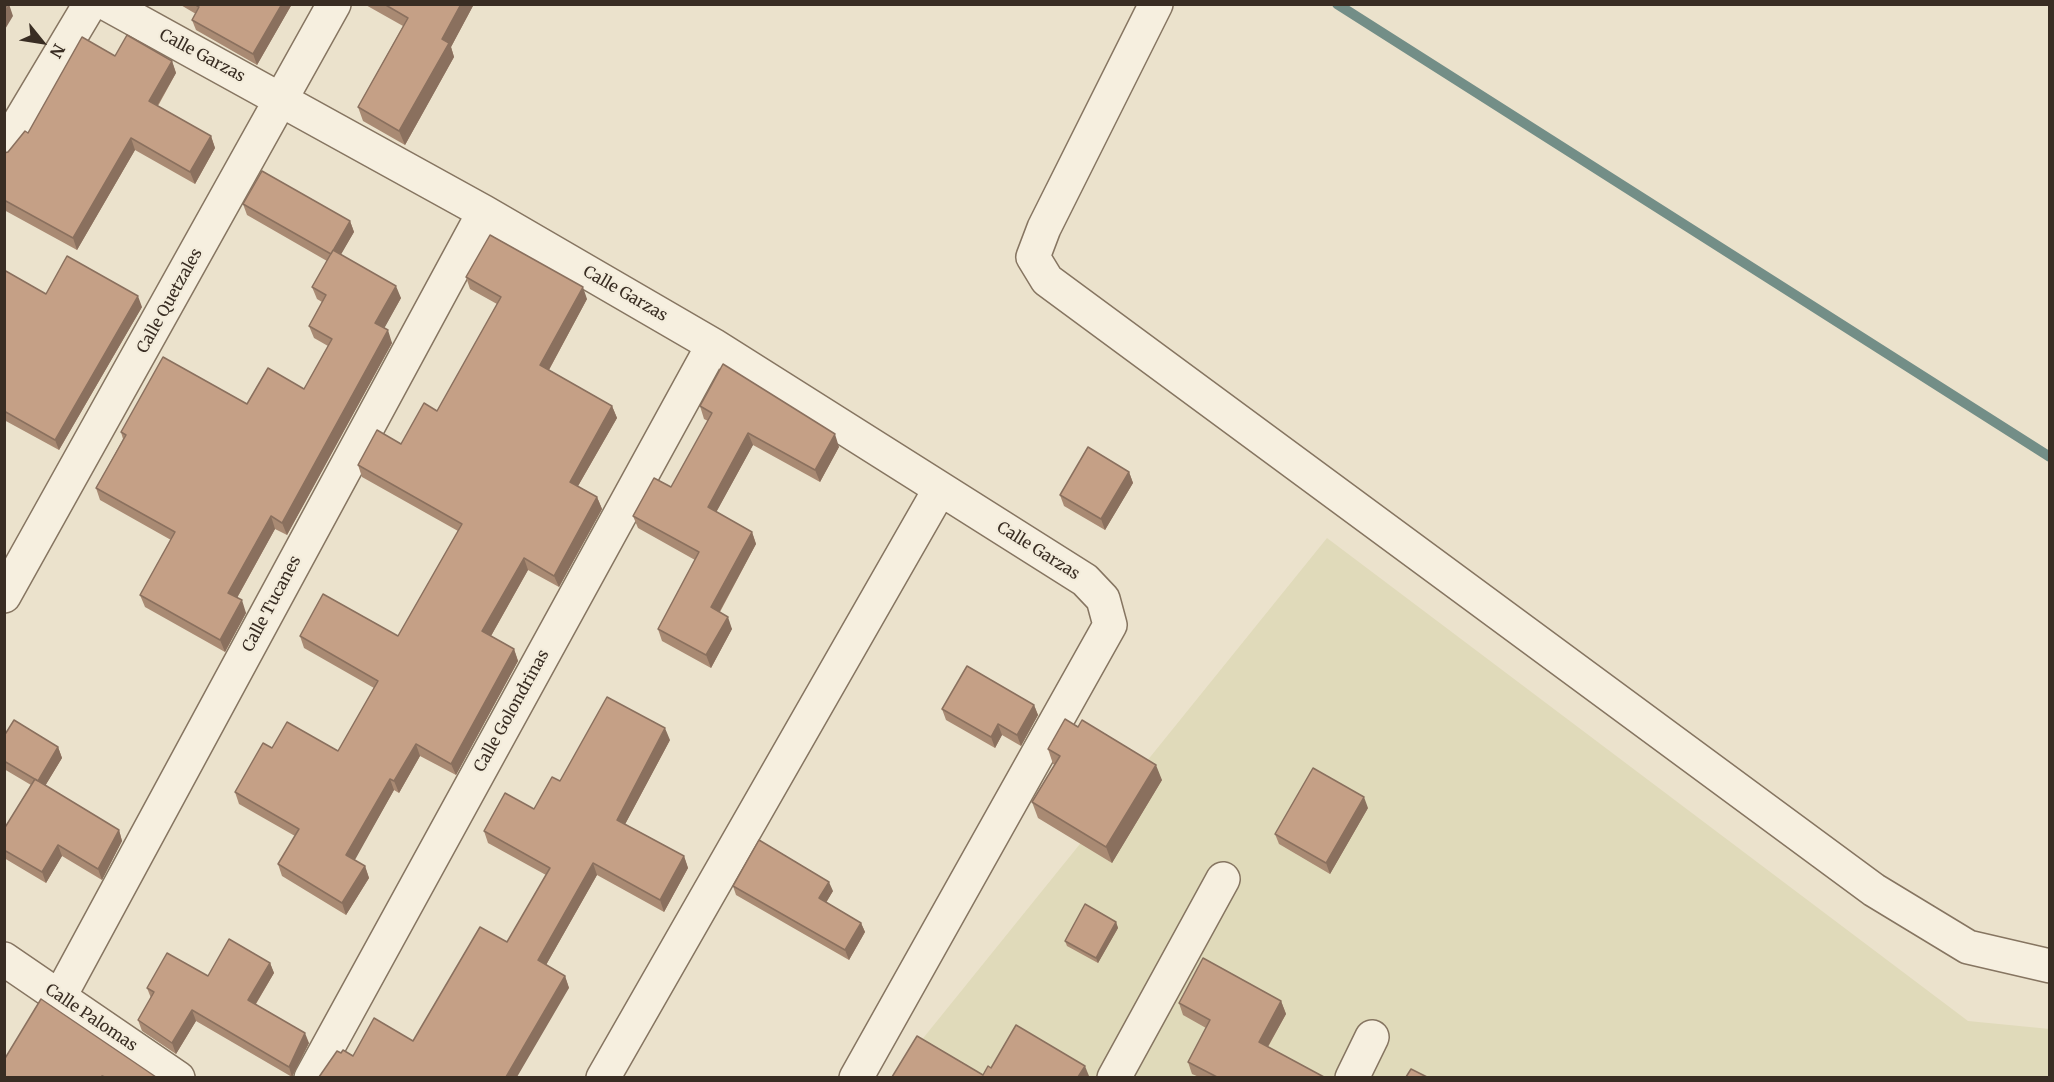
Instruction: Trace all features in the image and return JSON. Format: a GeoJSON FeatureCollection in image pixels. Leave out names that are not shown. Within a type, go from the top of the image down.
{"type":"FeatureCollection","features":[{"type":"Feature","properties":{"kind":"street"},"geometry":{"type":"LineString","coordinates":[[4,148],[90,4]]}},
{"type":"Feature","properties":{"kind":"street","name":"Calle Garzas"},"geometry":{"type":"LineString","coordinates":[[107,4],[484,212],[712,345],[1085,580],[1103,599],[1110,625],[856,1077]]}},
{"type":"Feature","properties":{"kind":"street","name":"Calle Quetzales"},"geometry":{"type":"LineString","coordinates":[[4,596],[283,100],[334,4]]}},
{"type":"Feature","properties":{"kind":"street"},"geometry":{"type":"LineString","coordinates":[[1156,4],[1044,228],[1033,257],[1047,280],[1874,890],[1968,947],[2049,966]]}},
{"type":"Feature","properties":{"kind":"street","name":"Calle Tucanes"},"geometry":{"type":"LineString","coordinates":[[60,996],[484,212]]}},
{"type":"Feature","properties":{"kind":"street","name":"Calle Golondrinas"},"geometry":{"type":"LineString","coordinates":[[311,1077],[712,345]]}},
{"type":"Feature","properties":{"kind":"street"},"geometry":{"type":"LineString","coordinates":[[603,1077],[940,489]]}},
{"type":"Feature","properties":{"kind":"street"},"geometry":{"type":"LineString","coordinates":[[1114,1077],[1223,879]]}},
{"type":"Feature","properties":{"kind":"street","name":"Calle Palomas"},"geometry":{"type":"LineString","coordinates":[[4,959],[178,1077]]}},
{"type":"Feature","properties":{"kind":"street"},"geometry":{"type":"LineString","coordinates":[[1352,1077],[1372,1037]]}},
{"type":"Feature","properties":{"kind":"shaded area"},"geometry":{"type":"Polygon","coordinates":[[[1327,538],[1968,1021],[2050,1029],[2049,1078],[891,1078],[1327,538]]]}},
{"type":"Feature","properties":{"kind":"building"},"geometry":{"type":"Polygon","coordinates":[[[194,4],[282,4],[253,54],[192,20],[199,7],[194,4]]]}},
{"type":"Feature","properties":{"kind":"building"},"geometry":{"type":"Polygon","coordinates":[[[384,4],[461,4],[442,39],[449,43],[399,131],[358,107],[408,18],[384,4]]]}},
{"type":"Feature","properties":{"kind":"building"},"geometry":{"type":"Polygon","coordinates":[[[127,35],[172,61],[149,101],[211,136],[190,172],[131,138],[73,238],[4,200],[4,153],[8,152],[25,131],[28,133],[82,37],[115,56],[127,35]]]}},
{"type":"Feature","properties":{"kind":"building"},"geometry":{"type":"Polygon","coordinates":[[[262,171],[350,221],[331,254],[243,204],[262,171]]]}},
{"type":"Feature","properties":{"kind":"building"},"geometry":{"type":"Polygon","coordinates":[[[490,235],[583,287],[540,365],[612,406],[570,482],[597,497],[554,576],[524,558],[482,631],[514,649],[451,764],[416,744],[394,781],[390,779],[346,855],[365,866],[342,903],[278,864],[299,829],[235,792],[263,743],[272,748],[287,722],[338,751],[378,681],[300,636],[323,594],[398,636],[462,524],[358,465],[377,430],[401,444],[424,403],[437,411],[501,297],[466,277],[490,235]]]}},
{"type":"Feature","properties":{"kind":"building"},"geometry":{"type":"Polygon","coordinates":[[[333,250],[396,286],[375,323],[388,330],[282,523],[271,516],[228,593],[242,600],[220,640],[140,595],[175,532],[96,488],[126,435],[121,432],[163,357],[247,404],[268,368],[304,389],[332,339],[309,326],[326,295],[312,287],[333,250]]]}},
{"type":"Feature","properties":{"kind":"building"},"geometry":{"type":"Polygon","coordinates":[[[67,256],[138,296],[55,440],[4,411],[4,270],[46,294],[67,256]]]}},
{"type":"Feature","properties":{"kind":"building"},"geometry":{"type":"Polygon","coordinates":[[[723,364],[835,434],[815,470],[748,433],[708,507],[752,532],[711,607],[728,617],[706,655],[658,629],[699,552],[633,516],[654,478],[671,487],[712,413],[700,406],[723,364]]]}},
{"type":"Feature","properties":{"kind":"building"},"geometry":{"type":"Polygon","coordinates":[[[1088,447],[1129,472],[1101,519],[1060,495],[1088,447]]]}},
{"type":"Feature","properties":{"kind":"building"},"geometry":{"type":"Polygon","coordinates":[[[967,666],[1034,705],[1017,735],[998,724],[991,737],[942,709],[967,666]]]}},
{"type":"Feature","properties":{"kind":"building"},"geometry":{"type":"Polygon","coordinates":[[[607,697],[665,728],[617,820],[684,856],[660,900],[593,863],[538,960],[565,976],[506,1077],[319,1077],[337,1051],[341,1053],[343,1050],[353,1056],[374,1018],[413,1041],[480,927],[507,942],[550,868],[484,831],[505,793],[534,809],[552,777],[560,781],[607,697]]]}},
{"type":"Feature","properties":{"kind":"building"},"geometry":{"type":"Polygon","coordinates":[[[1065,719],[1078,727],[1082,720],[1156,765],[1106,847],[1032,802],[1060,756],[1048,749],[1065,719]]]}},
{"type":"Feature","properties":{"kind":"building"},"geometry":{"type":"Polygon","coordinates":[[[14,720],[58,747],[38,781],[4,761],[4,736],[14,720]]]}},
{"type":"Feature","properties":{"kind":"building"},"geometry":{"type":"Polygon","coordinates":[[[1313,768],[1364,797],[1326,863],[1275,834],[1313,768]]]}},
{"type":"Feature","properties":{"kind":"building"},"geometry":{"type":"Polygon","coordinates":[[[35,779],[119,830],[98,869],[58,845],[42,872],[4,850],[4,829],[35,779]]]}},
{"type":"Feature","properties":{"kind":"building"},"geometry":{"type":"Polygon","coordinates":[[[759,840],[829,882],[819,898],[861,923],[845,950],[733,886],[759,840]]]}},
{"type":"Feature","properties":{"kind":"building"},"geometry":{"type":"Polygon","coordinates":[[[1085,904],[1116,922],[1096,958],[1065,941],[1085,904]]]}},
{"type":"Feature","properties":{"kind":"building"},"geometry":{"type":"Polygon","coordinates":[[[229,939],[270,963],[248,1000],[305,1033],[289,1067],[192,1010],[172,1043],[138,1020],[154,992],[147,988],[167,953],[208,976],[229,939]]]}},
{"type":"Feature","properties":{"kind":"building"},"geometry":{"type":"Polygon","coordinates":[[[1203,958],[1281,1001],[1259,1042],[1324,1077],[1217,1077],[1188,1062],[1210,1020],[1179,1003],[1203,958]]]}},
{"type":"Feature","properties":{"kind":"building"},"geometry":{"type":"Polygon","coordinates":[[[41,999],[156,1077],[4,1077],[4,1060],[41,999]]]}},
{"type":"Feature","properties":{"kind":"building"},"geometry":{"type":"Polygon","coordinates":[[[1016,1025],[1085,1066],[1078,1077],[892,1077],[917,1036],[983,1075],[988,1066],[991,1068],[1016,1025]]]}},
{"type":"Feature","properties":{"kind":"building"},"geometry":{"type":"Polygon","coordinates":[[[1411,1069],[1427,1077],[1406,1077],[1411,1069]]]}},
{"type":"Feature","properties":{"kind":"waterway"},"geometry":{"type":"LineString","coordinates":[[1337,4],[2050,457]]}}]}
